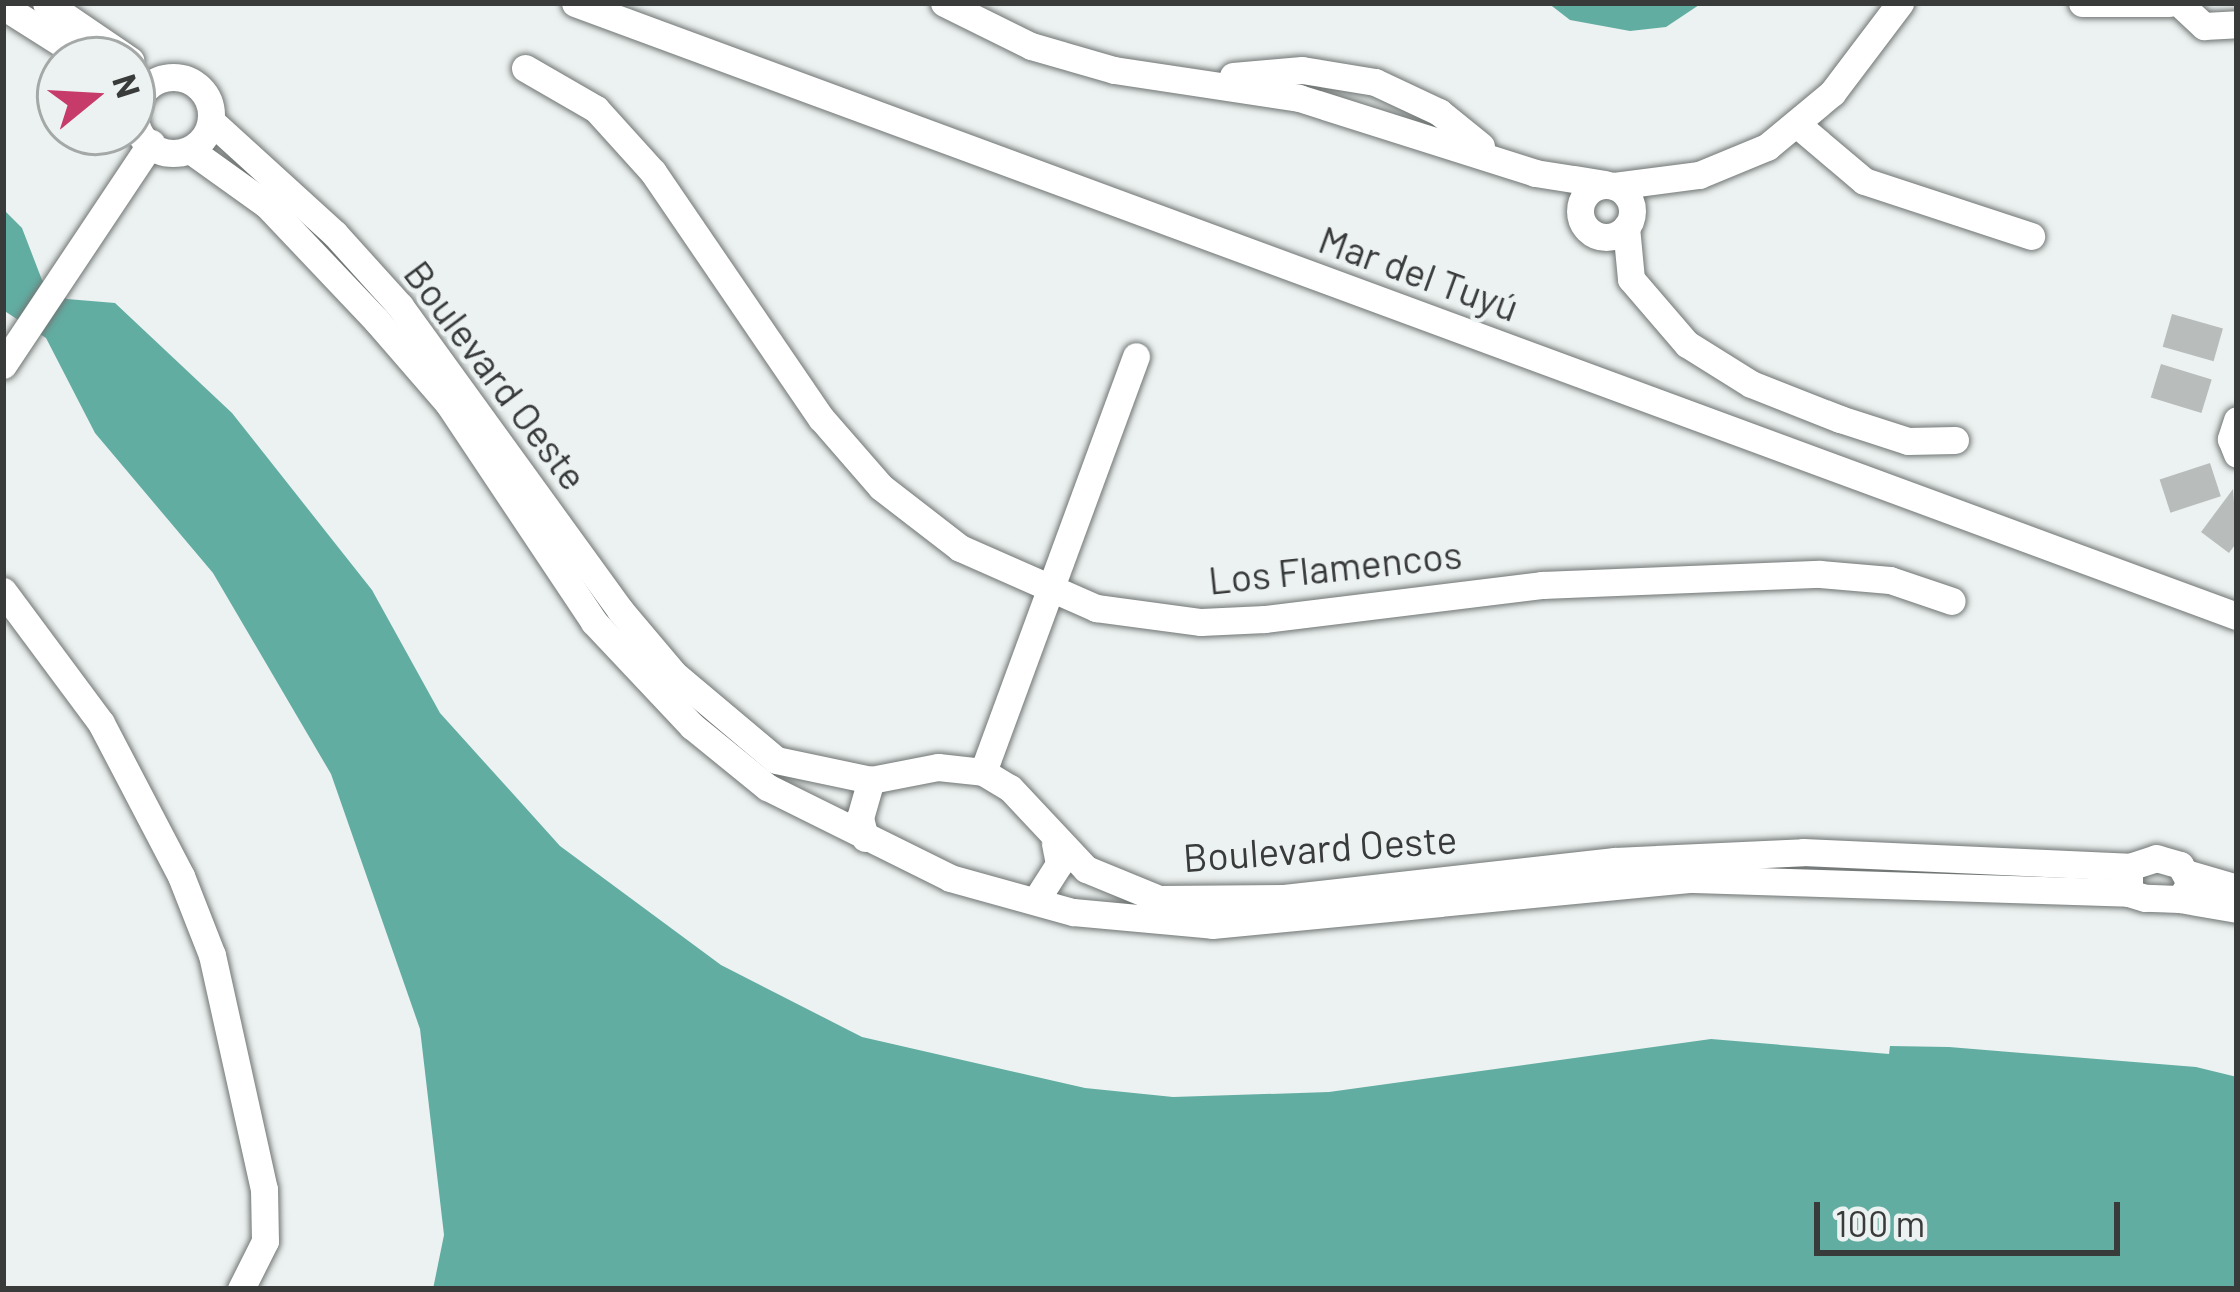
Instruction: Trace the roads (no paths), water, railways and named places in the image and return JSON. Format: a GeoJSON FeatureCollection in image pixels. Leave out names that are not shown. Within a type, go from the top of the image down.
{"type":"FeatureCollection","features":[{"type":"Feature","properties":{"kind":"street"},"geometry":{"type":"LineString","coordinates":[[46,3],[94,36]]}},
{"type":"Feature","properties":{"kind":"street","name":"Mar del Tuyú"},"geometry":{"type":"LineString","coordinates":[[575,3],[2237,616]]}},
{"type":"Feature","properties":{"kind":"street"},"geometry":{"type":"LineString","coordinates":[[944,3],[1031,46],[1114,70],[1189,79],[1375,82],[1412,113],[1498,160],[1535,173],[1609,185],[1668,182],[1767,147],[1799,126],[1900,3]]}},
{"type":"Feature","properties":{"kind":"street"},"geometry":{"type":"LineString","coordinates":[[2082,3],[2169,3]]}},
{"type":"Feature","properties":{"kind":"street"},"geometry":{"type":"LineString","coordinates":[[2179,3],[2204,26],[2237,24]]}},
{"type":"Feature","properties":{"kind":"street"},"geometry":{"type":"LineString","coordinates":[[3,6],[50,36]]}},
{"type":"Feature","properties":{"kind":"street","name":"Los Flamencos"},"geometry":{"type":"LineString","coordinates":[[525,68],[596,109],[652,172],[821,418],[881,487],[960,548],[1096,608],[1201,622],[1689,577],[1890,580],[1952,601]]}},
{"type":"Feature","properties":{"kind":"street"},"geometry":{"type":"LineString","coordinates":[[156,77],[197,89],[212,122],[193,152],[156,144]]}},
{"type":"Feature","properties":{"kind":"street","name":"Boulevard Oeste"},"geometry":{"type":"LineString","coordinates":[[212,122],[335,234],[458,396],[594,622],[665,683],[767,787],[950,878],[1120,920],[1284,911],[1615,873],[1976,871],[2129,879]]}},
{"type":"Feature","properties":{"kind":"street"},"geometry":{"type":"LineString","coordinates":[[1799,126],[1864,182],[2031,236]]}},
{"type":"Feature","properties":{"kind":"street","name":"Boulevard Oeste"},"geometry":{"type":"LineString","coordinates":[[193,152],[312,248],[458,396]]}},
{"type":"Feature","properties":{"kind":"street"},"geometry":{"type":"LineString","coordinates":[[3,365],[142,156]]}},
{"type":"Feature","properties":{"kind":"street"},"geometry":{"type":"LineString","coordinates":[[1535,173],[1587,228],[1642,299],[1687,344],[1751,384],[1907,441],[1955,440]]}},
{"type":"Feature","properties":{"kind":"street"},"geometry":{"type":"LineString","coordinates":[[1587,228],[1613,236],[1668,182]]}},
{"type":"Feature","properties":{"kind":"street"},"geometry":{"type":"LineString","coordinates":[[1609,185],[1628,196],[1625,258],[1642,299]]}},
{"type":"Feature","properties":{"kind":"street"},"geometry":{"type":"LineString","coordinates":[[1587,228],[1582,198],[1609,185]]}},
{"type":"Feature","properties":{"kind":"street"},"geometry":{"type":"LineString","coordinates":[[983,772],[1136,356]]}},
{"type":"Feature","properties":{"kind":"street"},"geometry":{"type":"LineString","coordinates":[[2236,420],[2237,454]]}},
{"type":"Feature","properties":{"kind":"street"},"geometry":{"type":"LineString","coordinates":[[3,591],[112,743],[212,956],[264,1189],[265,1241],[242,1289]]}},
{"type":"Feature","properties":{"kind":"street","name":"Boulevard Oeste"},"geometry":{"type":"LineString","coordinates":[[665,683],[776,760],[871,780],[938,767],[983,772],[1026,804],[1055,843],[1116,886],[1160,899],[1284,911]]}},
{"type":"Feature","properties":{"kind":"street"},"geometry":{"type":"LineString","coordinates":[[866,838],[860,818],[871,780]]}},
{"type":"Feature","properties":{"kind":"street"},"geometry":{"type":"LineString","coordinates":[[1036,900],[1059,864],[1055,843]]}},
{"type":"Feature","properties":{"kind":"street"},"geometry":{"type":"LineString","coordinates":[[2129,879],[2167,860],[2184,886],[2237,909]]}},
{"type":"Feature","properties":{"kind":"street"},"geometry":{"type":"LineString","coordinates":[[2129,879],[2237,888]]}}]}
